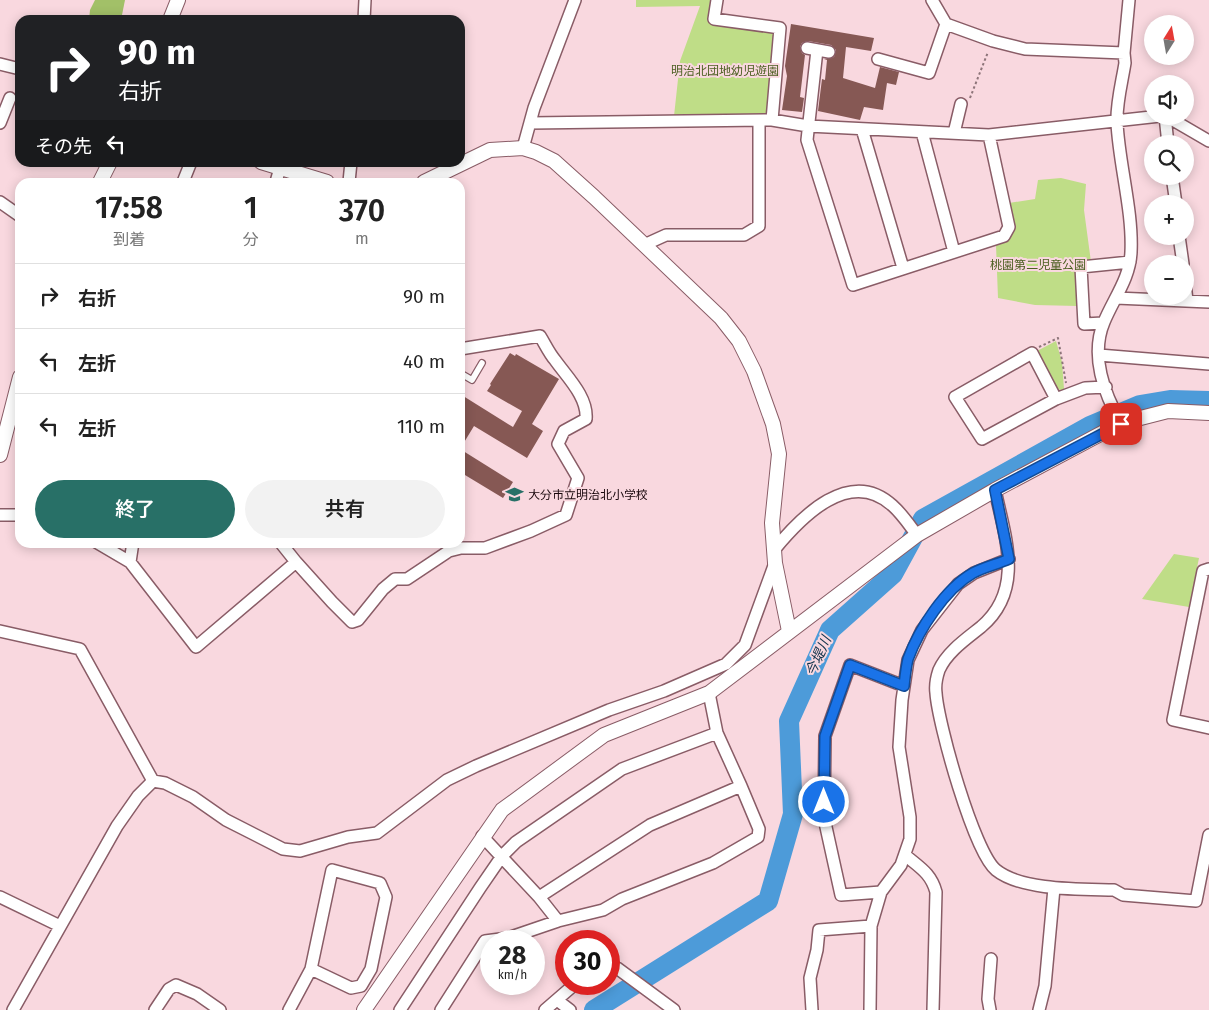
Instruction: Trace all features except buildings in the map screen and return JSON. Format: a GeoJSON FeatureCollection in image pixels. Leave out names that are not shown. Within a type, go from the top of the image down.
{"type":"FeatureCollection","features":[{"type":"Feature","properties":{"kind":"street"},"geometry":{"type":"LineString","coordinates":[[172,15],[178,0]]}},
{"type":"Feature","properties":{"kind":"street"},"geometry":{"type":"LineString","coordinates":[[364,15],[365,0]]}},
{"type":"Feature","properties":{"kind":"street"},"geometry":{"type":"LineString","coordinates":[[523,148],[530,123],[575,0]]}},
{"type":"Feature","properties":{"kind":"street"},"geometry":{"type":"LineString","coordinates":[[717,0],[714,19],[780,28],[772,120]]}},
{"type":"Feature","properties":{"kind":"street"},"geometry":{"type":"LineString","coordinates":[[932,0],[946,24],[991,40],[1025,49],[1124,53]]}},
{"type":"Feature","properties":{"kind":"street"},"geometry":{"type":"LineString","coordinates":[[1119,420],[1098,369],[1103,323],[1126,278],[1130,262],[1131,241],[1116,121],[1125,63],[1124,53],[1129,0]]}},
{"type":"Feature","properties":{"kind":"street"},"geometry":{"type":"LineString","coordinates":[[878,59],[929,73],[946,24]]}},
{"type":"Feature","properties":{"kind":"street"},"geometry":{"type":"LineString","coordinates":[[818,50],[807,140],[853,285],[1004,236],[1009,227],[989,135]]}},
{"type":"Feature","properties":{"kind":"street"},"geometry":{"type":"LineString","coordinates":[[0,64],[15,68]]}},
{"type":"Feature","properties":{"kind":"street"},"geometry":{"type":"LineString","coordinates":[[0,123],[10,98]]}},
{"type":"Feature","properties":{"kind":"street"},"geometry":{"type":"LineString","coordinates":[[954,134],[960,105]]}},
{"type":"Feature","properties":{"kind":"street"},"geometry":{"type":"LineString","coordinates":[[530,123],[772,120],[808,126],[989,135],[1144,118]]}},
{"type":"Feature","properties":{"kind":"street"},"geometry":{"type":"LineString","coordinates":[[644,245],[666,235],[744,235],[760,226],[759,120]]}},
{"type":"Feature","properties":{"kind":"street"},"geometry":{"type":"LineString","coordinates":[[1181,125],[1209,141]]}},
{"type":"Feature","properties":{"kind":"street"},"geometry":{"type":"LineString","coordinates":[[862,129],[903,268]]}},
{"type":"Feature","properties":{"kind":"street"},"geometry":{"type":"LineString","coordinates":[[922,132],[954,252]]}},
{"type":"Feature","properties":{"kind":"street"},"geometry":{"type":"LineString","coordinates":[[465,162],[490,150],[523,148],[554,161],[721,318],[740,341],[754,372],[773,424],[779,454],[772,523],[774,557],[789,631]]}},
{"type":"Feature","properties":{"kind":"street"},"geometry":{"type":"LineString","coordinates":[[277,167],[314,178]]}},
{"type":"Feature","properties":{"kind":"street"},"geometry":{"type":"LineString","coordinates":[[432,178],[455,167]]}},
{"type":"Feature","properties":{"kind":"street"},"geometry":{"type":"LineString","coordinates":[[277,178],[280,168]]}},
{"type":"Feature","properties":{"kind":"street"},"geometry":{"type":"LineString","coordinates":[[0,202],[15,212]]}},
{"type":"Feature","properties":{"kind":"street"},"geometry":{"type":"LineString","coordinates":[[1103,323],[1084,324],[1081,267],[1130,262]]}},
{"type":"Feature","properties":{"kind":"street"},"geometry":{"type":"LineString","coordinates":[[1116,298],[1144,299]]}},
{"type":"Feature","properties":{"kind":"street"},"geometry":{"type":"LineString","coordinates":[[1194,301],[1209,302]]}},
{"type":"Feature","properties":{"kind":"street"},"geometry":{"type":"LineString","coordinates":[[465,348],[540,336],[554,359],[570,377],[587,410],[586,419],[564,431],[558,444],[578,478],[566,515],[530,532],[486,548],[465,548]]}},
{"type":"Feature","properties":{"kind":"street"},"geometry":{"type":"LineString","coordinates":[[1056,399],[1032,353],[955,397],[982,439],[1056,399],[1084,388],[1106,387]]}},
{"type":"Feature","properties":{"kind":"street"},"geometry":{"type":"LineString","coordinates":[[1099,355],[1209,364]]}},
{"type":"Feature","properties":{"kind":"street"},"geometry":{"type":"LineString","coordinates":[[1,446],[15,395]]}},
{"type":"Feature","properties":{"kind":"street"},"geometry":{"type":"LineString","coordinates":[[364,1010],[482,836],[502,810],[604,735],[709,693],[917,535],[1119,420],[1168,411],[1209,413]]}},
{"type":"Feature","properties":{"kind":"street"},"geometry":{"type":"LineString","coordinates":[[0,631],[80,649],[154,781],[193,797],[226,820],[283,849],[300,851],[348,837],[377,833],[447,780],[532,742],[609,710],[664,691],[726,664],[745,645],[774,557],[810,511],[836,497],[855,490],[869,491],[894,506],[917,535]]}},
{"type":"Feature","properties":{"kind":"street"},"geometry":{"type":"LineString","coordinates":[[995,490],[1009,559],[1007,587],[991,619],[952,651],[939,670],[935,691],[955,771],[985,857],[996,870],[1014,879],[1054,888],[1114,890],[1123,895],[1196,901],[1209,835]]}},
{"type":"Feature","properties":{"kind":"street"},"geometry":{"type":"LineString","coordinates":[[0,515],[15,515]]}},
{"type":"Feature","properties":{"kind":"street"},"geometry":{"type":"LineString","coordinates":[[106,548],[130,562],[196,647],[296,562]]}},
{"type":"Feature","properties":{"kind":"street"},"geometry":{"type":"LineString","coordinates":[[130,562],[132,548]]}},
{"type":"Feature","properties":{"kind":"street"},"geometry":{"type":"LineString","coordinates":[[285,548],[342,614],[352,622],[358,620],[383,589],[395,579],[407,579],[449,551],[460,548]]}},
{"type":"Feature","properties":{"kind":"street"},"geometry":{"type":"LineString","coordinates":[[870,1010],[871,926],[881,892],[894,878],[910,839],[910,817],[898,747],[908,660],[922,630],[958,584],[974,573],[1009,559]]}},
{"type":"Feature","properties":{"kind":"street"},"geometry":{"type":"LineString","coordinates":[[1209,569],[1203,572],[1172,720],[1209,728]]}},
{"type":"Feature","properties":{"kind":"street"},"geometry":{"type":"LineString","coordinates":[[881,892],[841,895],[824,818],[825,736],[850,665],[904,686]]}},
{"type":"Feature","properties":{"kind":"street"},"geometry":{"type":"LineString","coordinates":[[441,1010],[485,941],[508,938],[558,921],[603,910],[622,899],[713,863],[758,837],[759,829],[717,733],[709,693]]}},
{"type":"Feature","properties":{"kind":"street"},"geometry":{"type":"LineString","coordinates":[[400,1010],[502,856],[516,842],[622,769],[717,733]]}},
{"type":"Feature","properties":{"kind":"street"},"geometry":{"type":"LineString","coordinates":[[13,1010],[117,826],[138,796],[154,781]]}},
{"type":"Feature","properties":{"kind":"street"},"geometry":{"type":"LineString","coordinates":[[539,897],[650,825],[741,786]]}},
{"type":"Feature","properties":{"kind":"street"},"geometry":{"type":"LineString","coordinates":[[482,836],[539,897],[558,921]]}},
{"type":"Feature","properties":{"kind":"street"},"geometry":{"type":"LineString","coordinates":[[905,855],[925,870],[933,880],[936,892],[933,1010]]}},
{"type":"Feature","properties":{"kind":"street"},"geometry":{"type":"LineString","coordinates":[[289,1010],[311,970],[332,870],[380,883],[386,897],[371,969],[361,986],[351,988],[311,970]]}},
{"type":"Feature","properties":{"kind":"street"},"geometry":{"type":"LineString","coordinates":[[1039,1010],[1045,986],[1054,888]]}},
{"type":"Feature","properties":{"kind":"street"},"geometry":{"type":"LineString","coordinates":[[0,898],[60,926]]}},
{"type":"Feature","properties":{"kind":"street"},"geometry":{"type":"LineString","coordinates":[[812,1010],[810,978],[817,950],[818,930],[871,926]]}},
{"type":"Feature","properties":{"kind":"street"},"geometry":{"type":"LineString","coordinates":[[990,1010],[988,999],[991,959]]}},
{"type":"Feature","properties":{"kind":"street"},"geometry":{"type":"LineString","coordinates":[[620,970],[674,1010]]}},
{"type":"Feature","properties":{"kind":"street"},"geometry":{"type":"LineString","coordinates":[[155,1010],[169,989],[176,985],[197,994],[220,1010]]}},
{"type":"Feature","properties":{"kind":"street"},"geometry":{"type":"LineString","coordinates":[[545,1010],[562,995]]}},
{"type":"Feature","properties":{"kind":"street"},"geometry":{"type":"LineString","coordinates":[[557,1000],[570,1010]]}},
{"type":"Feature","properties":{"kind":"lane"},"geometry":{"type":"LineString","coordinates":[[465,376],[472,380],[482,363]]}},
{"type":"Feature","properties":{"kind":"path"},"geometry":{"type":"LineString","coordinates":[[960,105],[970,98],[991,40]]}},
{"type":"Feature","properties":{"kind":"path"},"geometry":{"type":"LineString","coordinates":[[1032,353],[1033,350],[1058,338],[1066,385]]}},
{"type":"Feature","properties":{"kind":"green space"},"geometry":{"type":"Polygon","coordinates":[[[95,0],[125,0],[122,15],[90,15],[95,0]]]}},
{"type":"Feature","properties":{"kind":"green space","name":"明治北団地幼児遊園"},"geometry":{"type":"Polygon","coordinates":[[[636,0],[712,0],[709,23],[771,31],[775,35],[767,112],[761,116],[674,116],[680,61],[700,6],[636,7],[636,0]]]}},
{"type":"Feature","properties":{"kind":"green space","name":"桃園第二児童公園"},"geometry":{"type":"Polygon","coordinates":[[[1061,178],[1086,184],[1084,210],[1091,262],[1077,264],[1078,306],[1035,305],[998,298],[996,245],[1008,240],[1013,227],[1009,203],[1035,199],[1038,180],[1061,178]]]}},
{"type":"Feature","properties":{"kind":"green space"},"geometry":{"type":"Polygon","coordinates":[[[1056,341],[1062,362],[1064,389],[1061,391],[1056,387],[1037,351],[1056,341]]]}},
{"type":"Feature","properties":{"kind":"green space"},"geometry":{"type":"Polygon","coordinates":[[[1174,554],[1199,558],[1189,607],[1142,599],[1174,554]]]}},
{"type":"Feature","properties":{"kind":"waterway","name":"今堤川"},"geometry":{"type":"LineString","coordinates":[[594,1010],[768,901],[793,814],[789,721],[830,630],[893,574],[923,519],[1090,426],[1140,405],[1170,400],[1209,401]]}},
{"type":"Feature","properties":{"kind":"place","name":"大分市立明治北小学校"},"geometry":{"type":"Point","coordinates":[514,495]}},
{"type":"Feature","properties":{"kind":"route"},"geometry":{"type":"LineString","coordinates":[[824,802],[825,736],[850,665],[904,686],[908,660],[922,630],[941,604],[958,584],[974,573],[1010,557],[995,490],[1121,424]]}}]}
